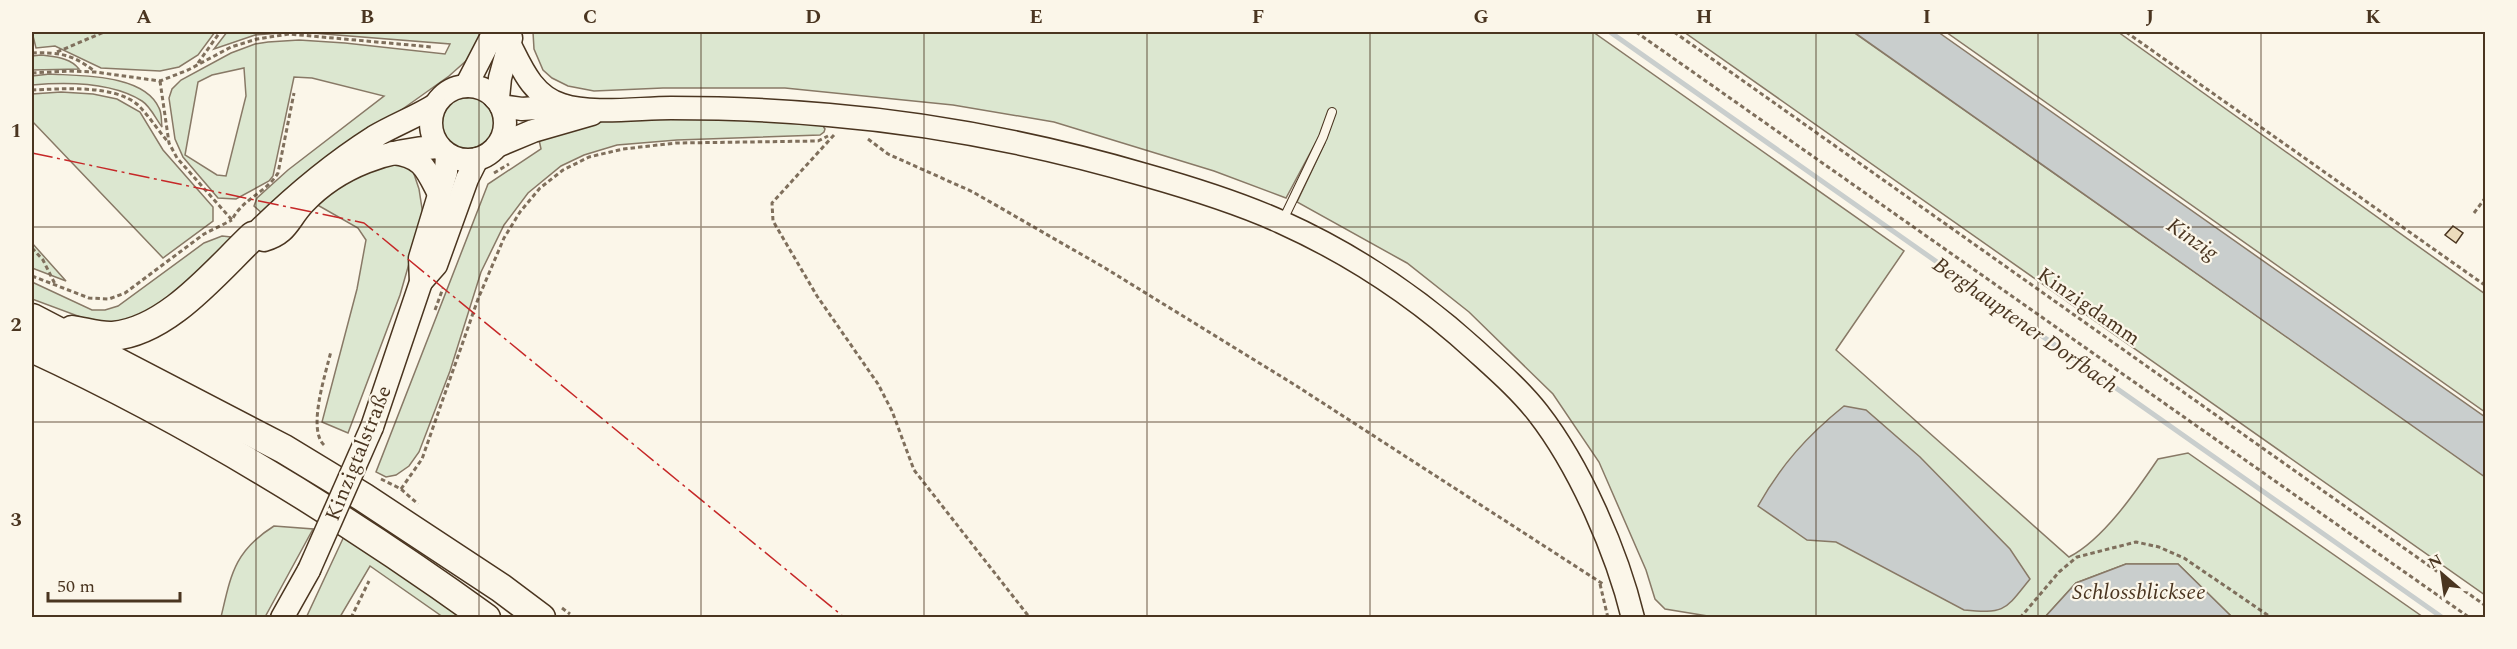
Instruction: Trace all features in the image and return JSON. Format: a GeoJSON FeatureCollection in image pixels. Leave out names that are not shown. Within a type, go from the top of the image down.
{"type":"FeatureCollection","features":[{"type":"Feature","properties":{"kind":"highway"},"geometry":{"type":"LineString","coordinates":[[41,322],[112,336],[145,328],[182,304],[243,228]]}},
{"type":"Feature","properties":{"kind":"highway"},"geometry":{"type":"LineString","coordinates":[[41,322],[284,449],[501,588],[541,618]]}},
{"type":"Feature","properties":{"kind":"highway"},"geometry":{"type":"LineString","coordinates":[[32,348],[111,385],[261,468],[422,571],[486,618]]}},
{"type":"Feature","properties":{"kind":"street"},"geometry":{"type":"LineString","coordinates":[[466,86],[506,36]]}},
{"type":"Feature","properties":{"kind":"street"},"geometry":{"type":"LineString","coordinates":[[497,146],[505,126],[498,98],[506,36]]}},
{"type":"Feature","properties":{"kind":"street"},"geometry":{"type":"LineString","coordinates":[[506,36],[527,78],[537,90],[564,106]]}},
{"type":"Feature","properties":{"kind":"street"},"geometry":{"type":"LineString","coordinates":[[608,110],[554,124],[497,146],[485,156],[477,159],[467,160],[443,150],[392,152],[372,158],[322,186],[303,204],[283,232],[264,240],[243,228],[376,136],[435,105],[448,92],[466,86],[477,87],[498,102],[522,109],[564,106],[608,110],[669,108],[829,115],[1011,141],[1082,157],[1202,191],[1282,222],[1367,269],[1410,296],[1450,327],[1494,367],[1538,413],[1567,457],[1597,517],[1625,586],[1633,618]]}},
{"type":"Feature","properties":{"kind":"street"},"geometry":{"type":"LineString","coordinates":[[435,105],[430,126],[443,150]]}},
{"type":"Feature","properties":{"kind":"street","name":"Kinzigtalstraße"},"geometry":{"type":"LineString","coordinates":[[282,618],[309,570],[372,427],[421,282],[420,258],[446,172],[443,150]]}},
{"type":"Feature","properties":{"kind":"street"},"geometry":{"type":"LineString","coordinates":[[392,152],[410,155],[425,167],[438,194]]}},
{"type":"Feature","properties":{"kind":"street","name":"Kinzigtalstraße"},"geometry":{"type":"LineString","coordinates":[[421,282],[436,265],[477,159]]}},
{"type":"Feature","properties":{"kind":"lane"},"geometry":{"type":"LineString","coordinates":[[1282,222],[1323,137],[1332,112]]}},
{"type":"Feature","properties":{"kind":"path"},"geometry":{"type":"LineString","coordinates":[[32,53],[57,52],[104,32]]}},
{"type":"Feature","properties":{"kind":"path"},"geometry":{"type":"LineString","coordinates":[[197,64],[220,32]]}},
{"type":"Feature","properties":{"kind":"path"},"geometry":{"type":"LineString","coordinates":[[1636,32],[2469,618]]}},
{"type":"Feature","properties":{"kind":"path","name":"Kinzigdamm"},"geometry":{"type":"LineString","coordinates":[[1674,32],[2486,606]]}},
{"type":"Feature","properties":{"kind":"path"},"geometry":{"type":"LineString","coordinates":[[2126,32],[2486,286]]}},
{"type":"Feature","properties":{"kind":"path"},"geometry":{"type":"LineString","coordinates":[[32,74],[50,71],[95,72],[160,81],[188,70],[231,47],[257,39],[289,34],[432,47]]}},
{"type":"Feature","properties":{"kind":"path"},"geometry":{"type":"LineString","coordinates":[[57,52],[74,58],[95,72]]}},
{"type":"Feature","properties":{"kind":"path"},"geometry":{"type":"LineString","coordinates":[[160,81],[169,143]]}},
{"type":"Feature","properties":{"kind":"path"},"geometry":{"type":"LineString","coordinates":[[32,90],[100,91],[122,96],[137,104],[169,143],[177,158],[243,228]]}},
{"type":"Feature","properties":{"kind":"path"},"geometry":{"type":"LineString","coordinates":[[243,228],[241,206],[274,181],[278,173],[294,93]]}},
{"type":"Feature","properties":{"kind":"path"},"geometry":{"type":"LineString","coordinates":[[401,489],[422,459],[478,299],[504,238],[520,212],[540,188],[563,170],[589,157],[623,149],[676,143],[818,141],[837,131],[772,203],[773,221],[817,296],[878,384],[892,411],[914,470],[1030,618]]}},
{"type":"Feature","properties":{"kind":"path"},"geometry":{"type":"LineString","coordinates":[[863,136],[888,154],[973,192],[1105,268],[1295,386],[1600,584],[1625,586]]}},
{"type":"Feature","properties":{"kind":"path"},"geometry":{"type":"LineString","coordinates":[[2474,213],[2486,197]]}},
{"type":"Feature","properties":{"kind":"path"},"geometry":{"type":"LineString","coordinates":[[32,276],[89,298],[109,299],[126,293],[204,234],[243,228]]}},
{"type":"Feature","properties":{"kind":"path"},"geometry":{"type":"LineString","coordinates":[[32,248],[43,260],[56,286]]}},
{"type":"Feature","properties":{"kind":"path"},"geometry":{"type":"LineString","coordinates":[[329,449],[320,441],[316,423],[331,351]]}},
{"type":"Feature","properties":{"kind":"path"},"geometry":{"type":"LineString","coordinates":[[2020,618],[2059,572],[2077,558],[2136,542],[2159,547],[2184,558],[2272,618]]}},
{"type":"Feature","properties":{"kind":"path"},"geometry":{"type":"LineString","coordinates":[[351,618],[369,581]]}},
{"type":"Feature","properties":{"kind":"path"},"geometry":{"type":"LineString","coordinates":[[1600,584],[1608,618]]}},
{"type":"Feature","properties":{"kind":"green space"},"geometry":{"type":"Polygon","coordinates":[[[32,32],[215,32],[198,55],[179,67],[160,71],[101,68],[55,46],[36,48],[32,32]]]}},
{"type":"Feature","properties":{"kind":"green space"},"geometry":{"type":"Polygon","coordinates":[[[227,32],[293,32],[255,35],[214,49],[227,32]]]}},
{"type":"Feature","properties":{"kind":"green space"},"geometry":{"type":"Polygon","coordinates":[[[299,32],[482,32],[467,60],[449,76],[300,182],[263,214],[254,206],[257,198],[288,170],[384,96],[312,78],[294,77],[273,176],[269,181],[236,199],[218,198],[183,157],[175,139],[169,98],[172,89],[181,80],[231,53],[255,44],[299,40],[445,54],[450,44],[299,32]],[[244,68],[212,75],[198,82],[185,155],[217,175],[226,176],[246,96],[244,68]]]}},
{"type":"Feature","properties":{"kind":"green space"},"geometry":{"type":"Polygon","coordinates":[[[533,32],[1593,32],[1904,251],[1836,350],[2069,557],[2107,527],[2158,459],[2188,453],[2423,617],[2232,617],[2178,564],[2126,564],[2076,583],[2045,617],[1720,618],[1665,609],[1655,599],[1646,570],[1599,462],[1553,394],[1469,312],[1407,263],[1297,202],[1325,143],[1316,142],[1286,198],[1214,171],[1054,122],[953,105],[785,88],[663,88],[594,91],[568,86],[552,78],[543,70],[534,49],[533,32]]]}},
{"type":"Feature","properties":{"kind":"green space"},"geometry":{"type":"Polygon","coordinates":[[[1684,32],[1853,32],[2485,476],[2485,595],[1684,32]]]}},
{"type":"Feature","properties":{"kind":"green space"},"geometry":{"type":"Polygon","coordinates":[[[1946,32],[2118,32],[2485,294],[2485,412],[1946,32]]]}},
{"type":"Feature","properties":{"kind":"green space"},"geometry":{"type":"Polygon","coordinates":[[[41,55],[66,60],[79,69],[32,70],[32,56],[41,55]]]}},
{"type":"Feature","properties":{"kind":"green space"},"geometry":{"type":"Polygon","coordinates":[[[50,74],[111,79],[140,89],[151,97],[159,108],[162,127],[145,103],[117,90],[74,84],[32,85],[32,76],[50,74]]]}},
{"type":"Feature","properties":{"kind":"green space"},"geometry":{"type":"Polygon","coordinates":[[[61,92],[93,94],[117,99],[140,112],[163,150],[213,207],[213,221],[163,258],[32,121],[32,94],[61,92]]]}},
{"type":"Feature","properties":{"kind":"green space"},"geometry":{"type":"Polygon","coordinates":[[[462,95],[472,95],[482,99],[490,107],[494,122],[490,137],[482,145],[472,149],[462,149],[452,145],[444,137],[440,127],[440,117],[444,107],[452,99],[462,95]]]}},
{"type":"Feature","properties":{"kind":"green space"},"geometry":{"type":"Polygon","coordinates":[[[665,117],[820,122],[825,129],[820,135],[677,140],[617,145],[584,155],[561,166],[528,193],[504,225],[481,272],[450,371],[419,452],[409,466],[396,475],[386,477],[376,472],[488,184],[541,149],[538,135],[592,122],[665,117]]]}},
{"type":"Feature","properties":{"kind":"green space"},"geometry":{"type":"Polygon","coordinates":[[[392,160],[413,171],[419,189],[423,215],[400,295],[348,433],[322,422],[357,289],[366,240],[358,228],[314,203],[320,196],[392,160]]]}},
{"type":"Feature","properties":{"kind":"green space"},"geometry":{"type":"Polygon","coordinates":[[[222,236],[235,240],[160,313],[110,328],[32,299],[32,282],[92,310],[105,310],[118,306],[204,243],[222,236]]]}},
{"type":"Feature","properties":{"kind":"green space"},"geometry":{"type":"Polygon","coordinates":[[[32,243],[66,281],[32,268],[32,243]]]}},
{"type":"Feature","properties":{"kind":"green space"},"geometry":{"type":"Polygon","coordinates":[[[274,526],[313,529],[265,617],[221,617],[236,565],[250,545],[274,526]]]}},
{"type":"Feature","properties":{"kind":"green space"},"geometry":{"type":"Polygon","coordinates":[[[346,532],[469,617],[443,617],[370,566],[340,617],[306,618],[346,532]]]}},
{"type":"Feature","properties":{"kind":"water","name":"Kinzig"},"geometry":{"type":"Polygon","coordinates":[[[1854,32],[1938,32],[2485,417],[2485,477],[1854,32]]]}},
{"type":"Feature","properties":{"kind":"water"},"geometry":{"type":"Polygon","coordinates":[[[1844,406],[1866,410],[1920,457],[2010,549],[2030,579],[2003,608],[1989,611],[1964,610],[1836,542],[1807,540],[1758,506],[1776,477],[1796,452],[1844,406]]]}},
{"type":"Feature","properties":{"kind":"water","name":"Schlossblicksee"},"geometry":{"type":"Polygon","coordinates":[[[2126,564],[2178,564],[2232,617],[2045,617],[2076,583],[2126,564]]]}},
{"type":"Feature","properties":{"kind":"building"},"geometry":{"type":"Polygon","coordinates":[[[2453,226],[2463,233],[2456,243],[2445,235],[2453,226]]]}},
{"type":"Feature","properties":{"kind":"waterway","name":"Berghauptener Dorfbach"},"geometry":{"type":"LineString","coordinates":[[1610,32],[2443,618]]}},
{"type":"Feature","properties":{"kind":"power"},"geometry":{"type":"LineString","coordinates":[[32,153],[364,223],[845,618]]}}]}
